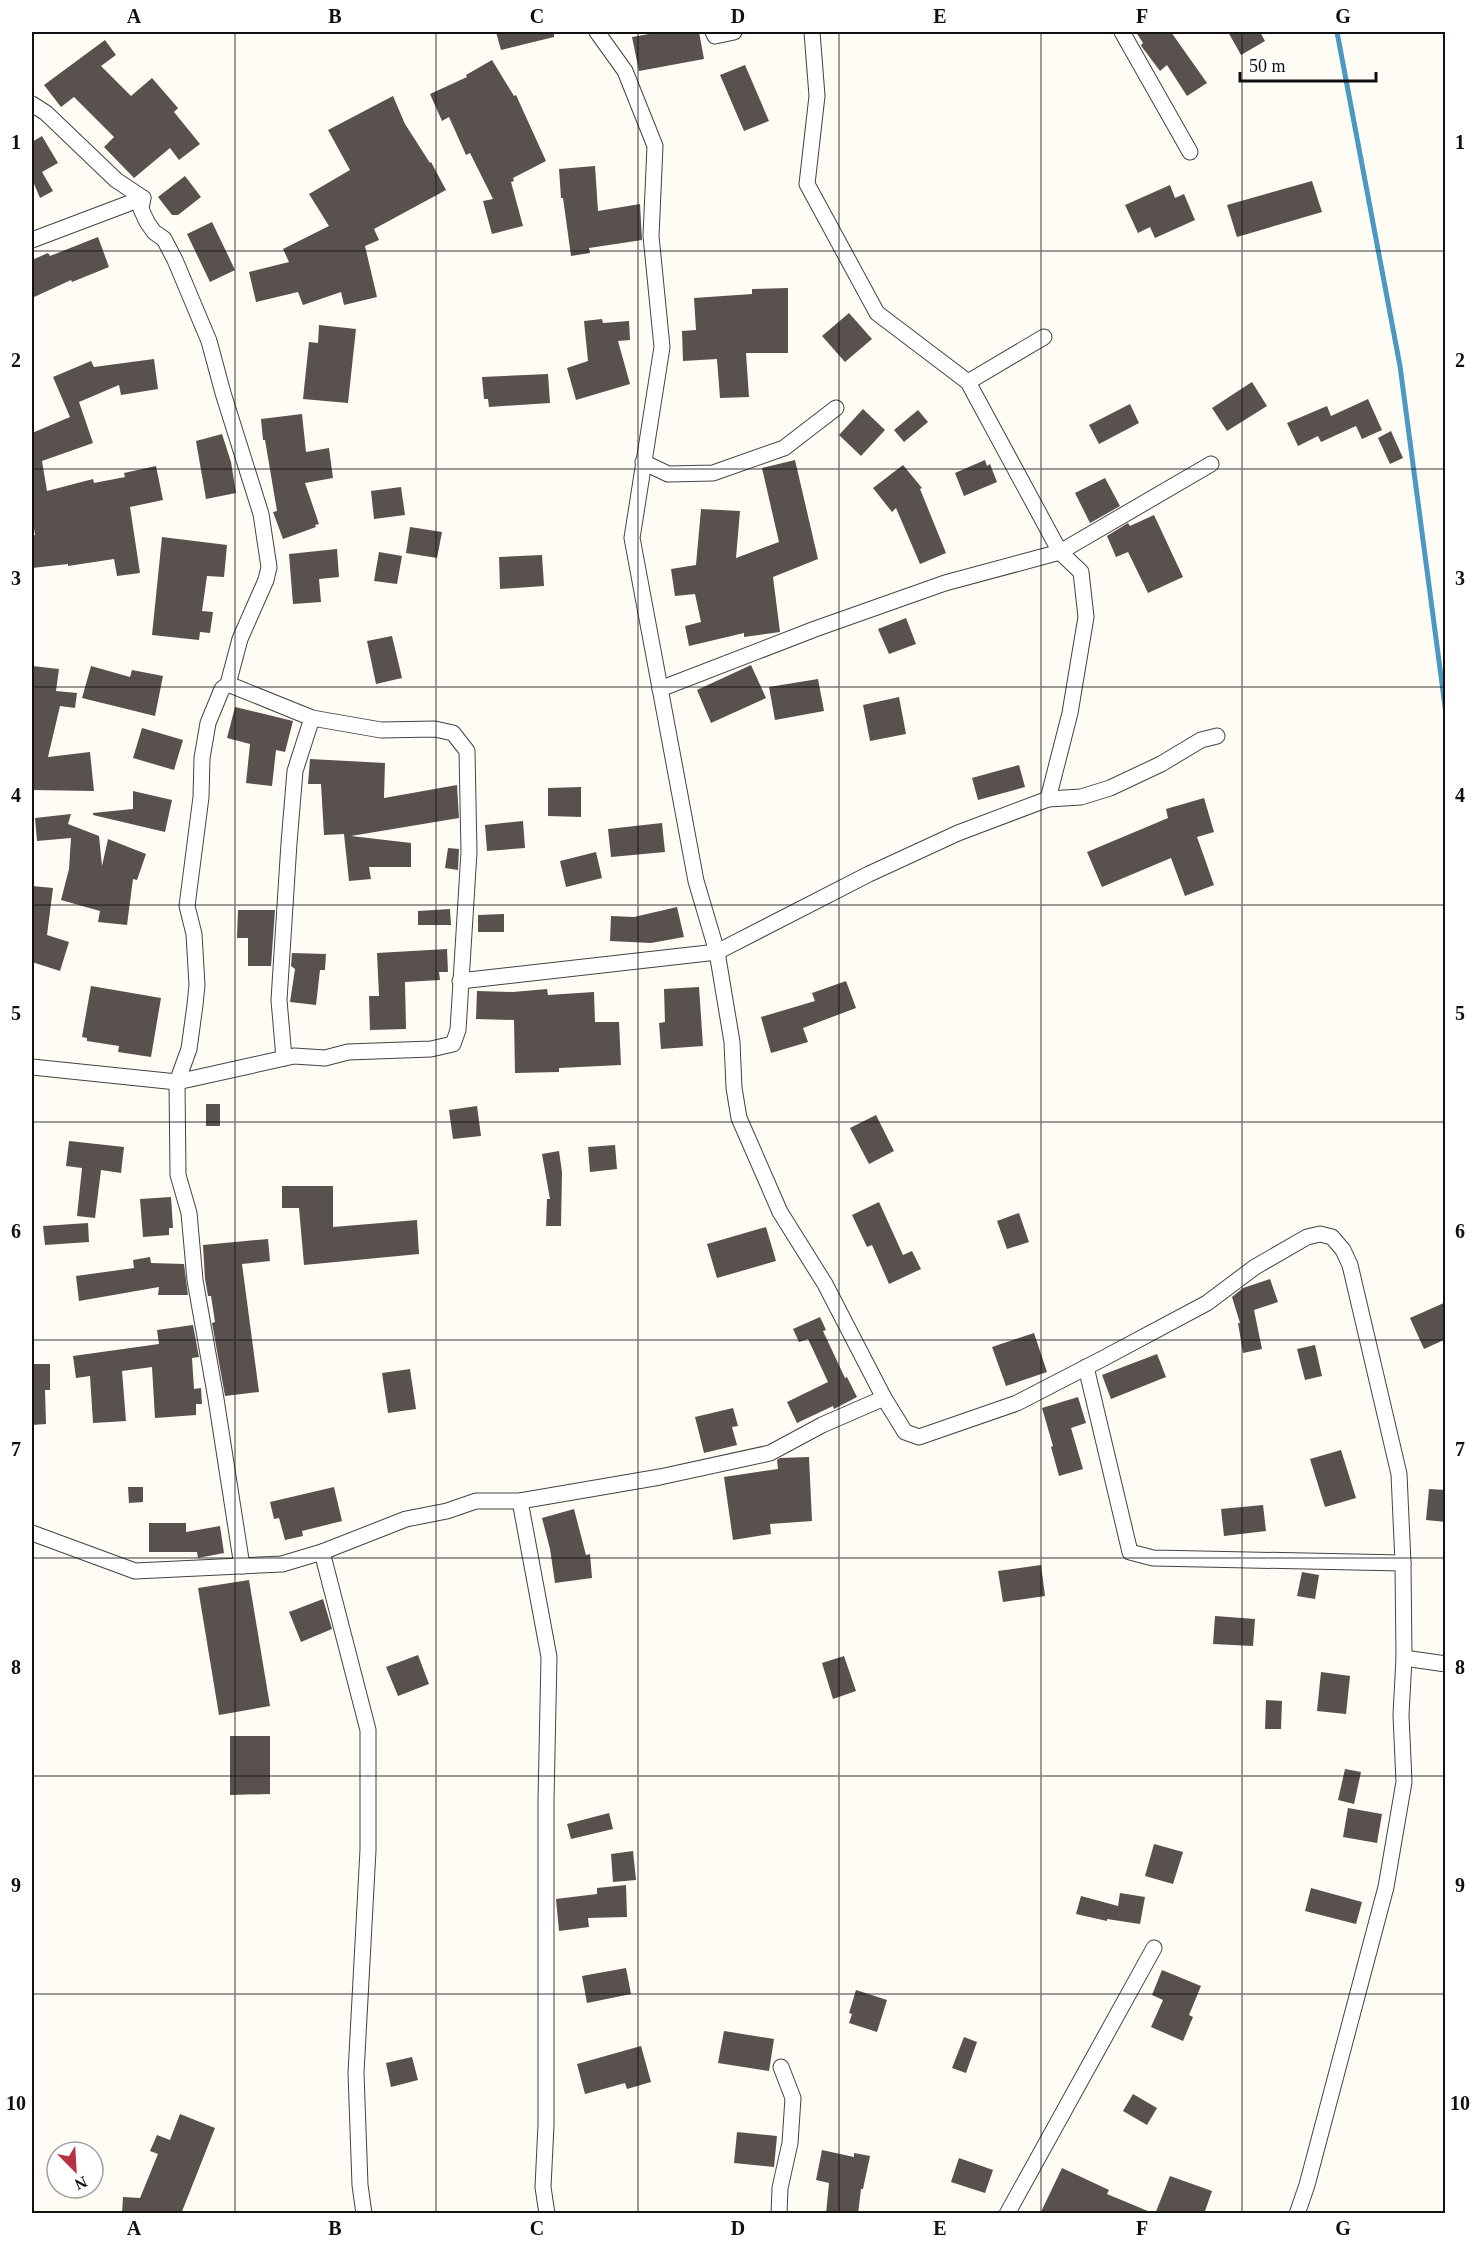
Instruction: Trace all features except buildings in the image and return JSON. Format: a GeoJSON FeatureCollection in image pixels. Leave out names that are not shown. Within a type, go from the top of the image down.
{"type":"FeatureCollection","features":[{"type":"Feature","properties":{"kind":"street"},"geometry":{"type":"LineString","coordinates":[[597,32],[626,71],[655,146],[651,236],[662,347],[632,538],[696,881],[717,952],[732,1042],[734,1088],[739,1118],[780,1212],[825,1284],[884,1398],[905,1432],[919,1437],[1017,1403],[1207,1303],[1255,1267],[1307,1237],[1320,1234],[1332,1237],[1343,1250],[1350,1265],[1398,1474],[1403,1563],[1404,1658],[1401,1715],[1404,1782],[1386,1887],[1310,2174],[1297,2214]]}},
{"type":"Feature","properties":{"kind":"street"},"geometry":{"type":"LineString","coordinates":[[713,32],[715,36],[734,32]]}},
{"type":"Feature","properties":{"kind":"street"},"geometry":{"type":"LineString","coordinates":[[812,32],[817,96],[807,184],[877,313],[968,381],[1060,552],[1082,572],[1086,617],[1070,713],[1048,799]]}},
{"type":"Feature","properties":{"kind":"street"},"geometry":{"type":"LineString","coordinates":[[1122,32],[1190,152]]}},
{"type":"Feature","properties":{"kind":"street"},"geometry":{"type":"LineString","coordinates":[[32,104],[46,113],[116,180],[143,198]]}},
{"type":"Feature","properties":{"kind":"street"},"geometry":{"type":"LineString","coordinates":[[32,240],[143,198]]}},
{"type":"Feature","properties":{"kind":"street"},"geometry":{"type":"LineString","coordinates":[[143,198],[141,209],[154,232],[164,239],[175,260],[208,341],[261,514],[268,567],[266,580],[240,639],[228,684],[222,689],[208,723],[202,758],[201,797],[187,906],[194,934],[197,985],[189,1049],[177,1082],[178,1175],[189,1213],[195,1280],[242,1566]]}},
{"type":"Feature","properties":{"kind":"street"},"geometry":{"type":"LineString","coordinates":[[968,381],[1044,337]]}},
{"type":"Feature","properties":{"kind":"street"},"geometry":{"type":"LineString","coordinates":[[643,462],[668,474],[713,473],[784,447],[836,408]]}},
{"type":"Feature","properties":{"kind":"street"},"geometry":{"type":"LineString","coordinates":[[660,689],[814,629],[945,583],[1060,552],[1211,464]]}},
{"type":"Feature","properties":{"kind":"street"},"geometry":{"type":"LineString","coordinates":[[32,1067],[177,1082],[294,1056],[325,1058],[348,1052],[431,1049],[453,1044],[458,1030],[469,852],[467,751],[453,733],[435,729],[381,730],[312,718],[228,684]]}},
{"type":"Feature","properties":{"kind":"street"},"geometry":{"type":"LineString","coordinates":[[284,1058],[279,999],[289,843],[295,771],[312,718]]}},
{"type":"Feature","properties":{"kind":"street"},"geometry":{"type":"LineString","coordinates":[[460,981],[717,952],[869,874],[958,833],[1048,799],[1081,797],[1110,788],[1161,764],[1201,740],[1217,736]]}},
{"type":"Feature","properties":{"kind":"street"},"geometry":{"type":"LineString","coordinates":[[1086,1367],[1130,1552],[1153,1558],[1403,1563]]}},
{"type":"Feature","properties":{"kind":"street"},"geometry":{"type":"LineString","coordinates":[[32,1533],[135,1570],[282,1564],[322,1552],[406,1519],[447,1511],[476,1501],[520,1501],[660,1478],[770,1454],[822,1425],[884,1398]]}},
{"type":"Feature","properties":{"kind":"street"},"geometry":{"type":"LineString","coordinates":[[520,1501],[549,1657],[546,1800],[546,2125],[543,2187],[547,2214]]}},
{"type":"Feature","properties":{"kind":"street"},"geometry":{"type":"LineString","coordinates":[[322,1552],[368,1730],[368,1850],[356,2073],[363,2214]]}},
{"type":"Feature","properties":{"kind":"street"},"geometry":{"type":"LineString","coordinates":[[1404,1658],[1446,1664]]}},
{"type":"Feature","properties":{"kind":"street"},"geometry":{"type":"LineString","coordinates":[[1007,2214],[1154,1948]]}},
{"type":"Feature","properties":{"kind":"street"},"geometry":{"type":"LineString","coordinates":[[779,2214],[780,2188],[790,2143],[793,2098],[781,2067]]}},
{"type":"Feature","properties":{"kind":"waterway"},"geometry":{"type":"LineString","coordinates":[[1337,32],[1400,366],[1446,714]]}}]}
